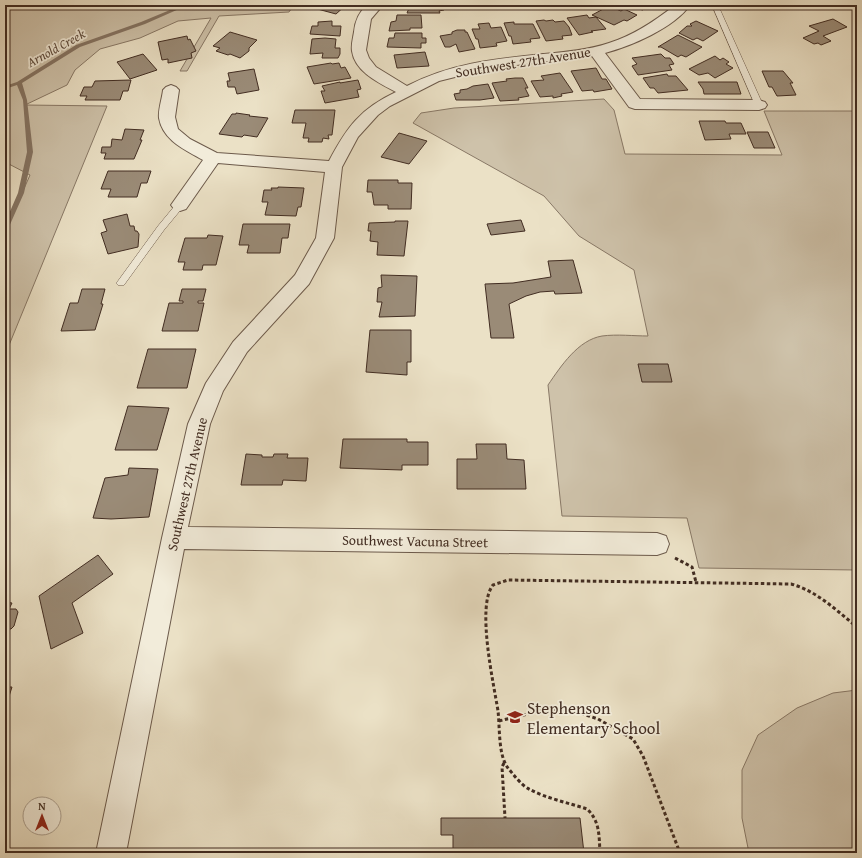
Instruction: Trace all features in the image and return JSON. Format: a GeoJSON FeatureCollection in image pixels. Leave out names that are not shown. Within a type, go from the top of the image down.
{"type":"FeatureCollection","features":[{"type":"Feature","properties":{"kind":"street"},"geometry":{"type":"LineString","coordinates":[[376,5],[369,10],[364,17],[359,50],[360,55],[366,66],[406,91]]}},
{"type":"Feature","properties":{"kind":"street","name":"Southwest 27th Avenue"},"geometry":{"type":"LineString","coordinates":[[111,853],[174,538],[199,424],[213,389],[240,347],[302,279],[325,238],[334,167],[351,135],[361,122],[372,112],[406,91],[434,78],[468,68],[596,51],[615,46],[650,30],[663,22],[683,5]]}},
{"type":"Feature","properties":{"kind":"street"},"geometry":{"type":"LineString","coordinates":[[596,51],[635,104],[759,105]]}},
{"type":"Feature","properties":{"kind":"street"},"geometry":{"type":"LineString","coordinates":[[171,90],[167,117],[171,131],[184,142],[213,158],[334,167]]}},
{"type":"Feature","properties":{"kind":"street"},"geometry":{"type":"LineString","coordinates":[[180,205],[213,158]]}},
{"type":"Feature","properties":{"kind":"street","name":"Southwest Vacuna Street"},"geometry":{"type":"LineString","coordinates":[[174,538],[657,544]]}},
{"type":"Feature","properties":{"kind":"lane"},"geometry":{"type":"LineString","coordinates":[[715,5],[759,105]]}},
{"type":"Feature","properties":{"kind":"lane"},"geometry":{"type":"LineString","coordinates":[[121,283],[161,228],[180,205]]}},
{"type":"Feature","properties":{"kind":"path"},"geometry":{"type":"LineString","coordinates":[[657,544],[672,556],[692,567],[696,582]]}},
{"type":"Feature","properties":{"kind":"path"},"geometry":{"type":"LineString","coordinates":[[600,853],[598,822],[592,813],[528,789],[504,763],[502,757],[499,721],[486,642],[486,612],[489,591],[492,586],[508,580],[795,584],[817,597],[857,627]]}},
{"type":"Feature","properties":{"kind":"path"},"geometry":{"type":"LineString","coordinates":[[499,721],[548,709],[571,710],[598,719],[633,739],[643,756],[680,853]]}},
{"type":"Feature","properties":{"kind":"path"},"geometry":{"type":"LineString","coordinates":[[504,763],[502,767],[505,818]]}},
{"type":"Feature","properties":{"kind":"shaded area"},"geometry":{"type":"Polygon","coordinates":[[[5,5],[294,5],[289,12],[219,16],[187,71],[180,71],[211,18],[178,21],[140,38],[100,49],[75,70],[67,85],[25,105],[107,106],[5,355],[5,232],[30,175],[5,162],[5,5]]]}},
{"type":"Feature","properties":{"kind":"shaded area"},"geometry":{"type":"Polygon","coordinates":[[[604,99],[614,110],[625,154],[782,155],[764,111],[857,111],[857,570],[699,568],[687,518],[562,516],[548,385],[564,362],[578,348],[593,338],[614,335],[648,336],[634,270],[579,236],[544,196],[413,123],[421,113],[454,108],[604,99]]]}},
{"type":"Feature","properties":{"kind":"shaded area"},"geometry":{"type":"Polygon","coordinates":[[[857,690],[857,853],[749,853],[742,818],[742,770],[758,735],[797,708],[833,693],[857,690]]]}},
{"type":"Feature","properties":{"kind":"building"},"geometry":{"type":"Polygon","coordinates":[[[312,5],[346,5],[336,14],[310,7],[312,5]]]}},
{"type":"Feature","properties":{"kind":"building"},"geometry":{"type":"Polygon","coordinates":[[[441,5],[444,6],[444,10],[439,11],[440,13],[407,13],[410,6],[441,5]]]}},
{"type":"Feature","properties":{"kind":"building"},"geometry":{"type":"Polygon","coordinates":[[[490,5],[525,5],[524,8],[491,9],[490,5]]]}},
{"type":"Feature","properties":{"kind":"building"},"geometry":{"type":"Polygon","coordinates":[[[619,5],[647,5],[643,10],[619,5]]]}},
{"type":"Feature","properties":{"kind":"building"},"geometry":{"type":"Polygon","coordinates":[[[609,6],[621,11],[624,9],[637,15],[627,21],[624,20],[614,25],[592,15],[609,6]]]}},
{"type":"Feature","properties":{"kind":"building"},"geometry":{"type":"Polygon","coordinates":[[[397,15],[421,15],[422,28],[389,31],[391,22],[396,21],[397,15]]]}},
{"type":"Feature","properties":{"kind":"building"},"geometry":{"type":"Polygon","coordinates":[[[587,15],[589,18],[596,17],[606,29],[591,31],[593,32],[579,35],[567,18],[587,15]]]}},
{"type":"Feature","properties":{"kind":"building"},"geometry":{"type":"Polygon","coordinates":[[[833,19],[847,27],[823,36],[831,41],[821,45],[818,43],[814,44],[803,38],[819,31],[809,26],[833,19]]]}},
{"type":"Feature","properties":{"kind":"building"},"geometry":{"type":"Polygon","coordinates":[[[553,20],[555,22],[564,21],[569,27],[572,35],[562,36],[563,39],[546,41],[536,21],[553,20]]]}},
{"type":"Feature","properties":{"kind":"building"},"geometry":{"type":"Polygon","coordinates":[[[332,21],[332,26],[341,26],[340,36],[310,34],[312,26],[318,26],[318,22],[332,21]]]}},
{"type":"Feature","properties":{"kind":"building"},"geometry":{"type":"Polygon","coordinates":[[[696,21],[718,31],[703,41],[697,38],[693,40],[679,33],[687,26],[692,26],[690,24],[696,21]]]}},
{"type":"Feature","properties":{"kind":"building"},"geometry":{"type":"Polygon","coordinates":[[[514,22],[514,24],[533,24],[540,38],[530,39],[531,42],[513,44],[511,36],[509,36],[504,23],[514,22]]]}},
{"type":"Feature","properties":{"kind":"building"},"geometry":{"type":"Polygon","coordinates":[[[489,23],[491,28],[501,27],[507,41],[496,43],[497,46],[480,48],[478,39],[476,39],[472,29],[480,29],[478,24],[489,23]]]}},
{"type":"Feature","properties":{"kind":"building"},"geometry":{"type":"Polygon","coordinates":[[[457,30],[465,30],[465,32],[467,32],[475,49],[459,52],[456,44],[450,47],[445,47],[440,36],[452,34],[452,32],[457,30]]]}},
{"type":"Feature","properties":{"kind":"building"},"geometry":{"type":"Polygon","coordinates":[[[230,32],[257,40],[249,48],[249,51],[240,58],[216,51],[220,48],[213,46],[230,32]]]}},
{"type":"Feature","properties":{"kind":"building"},"geometry":{"type":"Polygon","coordinates":[[[395,33],[422,33],[422,38],[426,38],[426,43],[421,43],[421,48],[387,47],[389,38],[394,38],[395,33]]]}},
{"type":"Feature","properties":{"kind":"building"},"geometry":{"type":"Polygon","coordinates":[[[678,35],[702,47],[686,57],[681,55],[678,57],[661,47],[658,47],[678,35]]]}},
{"type":"Feature","properties":{"kind":"building"},"geometry":{"type":"Polygon","coordinates":[[[187,36],[188,40],[190,39],[196,51],[191,53],[192,58],[168,63],[168,59],[162,60],[158,42],[187,36]]]}},
{"type":"Feature","properties":{"kind":"building"},"geometry":{"type":"Polygon","coordinates":[[[312,39],[336,39],[335,48],[340,48],[338,58],[322,58],[323,53],[310,54],[312,39]]]}},
{"type":"Feature","properties":{"kind":"building"},"geometry":{"type":"Polygon","coordinates":[[[425,52],[429,66],[397,68],[394,55],[425,52]]]}},
{"type":"Feature","properties":{"kind":"building"},"geometry":{"type":"Polygon","coordinates":[[[143,54],[157,70],[130,79],[117,62],[143,54]]]}},
{"type":"Feature","properties":{"kind":"building"},"geometry":{"type":"Polygon","coordinates":[[[661,54],[665,58],[670,58],[674,64],[669,65],[672,70],[638,75],[632,66],[637,64],[632,58],[661,54]]]}},
{"type":"Feature","properties":{"kind":"building"},"geometry":{"type":"Polygon","coordinates":[[[715,56],[720,60],[723,58],[729,62],[726,64],[733,68],[715,78],[708,73],[699,75],[689,69],[715,56]]]}},
{"type":"Feature","properties":{"kind":"building"},"geometry":{"type":"Polygon","coordinates":[[[339,63],[341,68],[345,67],[351,78],[314,84],[307,67],[339,63]]]}},
{"type":"Feature","properties":{"kind":"building"},"geometry":{"type":"Polygon","coordinates":[[[596,68],[602,79],[606,79],[612,89],[594,92],[593,90],[582,91],[571,71],[596,68]]]}},
{"type":"Feature","properties":{"kind":"building"},"geometry":{"type":"Polygon","coordinates":[[[254,69],[259,90],[237,94],[235,87],[228,87],[227,81],[230,81],[228,73],[254,69]]]}},
{"type":"Feature","properties":{"kind":"building"},"geometry":{"type":"Polygon","coordinates":[[[762,71],[783,71],[793,83],[790,83],[796,95],[777,96],[772,87],[769,87],[762,71]]]}},
{"type":"Feature","properties":{"kind":"building"},"geometry":{"type":"Polygon","coordinates":[[[560,73],[573,92],[561,94],[562,96],[553,98],[553,96],[540,97],[531,81],[544,80],[541,76],[560,73]]]}},
{"type":"Feature","properties":{"kind":"building"},"geometry":{"type":"Polygon","coordinates":[[[667,74],[668,76],[676,76],[688,90],[658,93],[654,88],[650,88],[643,78],[667,74]]]}},
{"type":"Feature","properties":{"kind":"building"},"geometry":{"type":"Polygon","coordinates":[[[523,78],[528,88],[525,88],[529,96],[518,98],[519,100],[500,101],[492,83],[507,81],[506,79],[523,78]]]}},
{"type":"Feature","properties":{"kind":"building"},"geometry":{"type":"Polygon","coordinates":[[[131,80],[128,91],[123,91],[120,100],[85,100],[87,96],[80,96],[84,87],[92,87],[95,81],[131,80]]]}},
{"type":"Feature","properties":{"kind":"building"},"geometry":{"type":"Polygon","coordinates":[[[358,80],[361,89],[357,90],[359,97],[325,103],[321,91],[325,91],[322,86],[358,80]]]}},
{"type":"Feature","properties":{"kind":"building"},"geometry":{"type":"Polygon","coordinates":[[[698,82],[737,82],[741,94],[704,94],[703,89],[698,82]]]}},
{"type":"Feature","properties":{"kind":"building"},"geometry":{"type":"Polygon","coordinates":[[[488,84],[494,98],[480,100],[456,100],[454,94],[460,93],[460,90],[488,84]]]}},
{"type":"Feature","properties":{"kind":"building"},"geometry":{"type":"Polygon","coordinates":[[[295,110],[335,110],[332,135],[328,135],[329,139],[323,138],[322,142],[308,142],[309,138],[303,138],[306,123],[292,123],[295,110]]]}},
{"type":"Feature","properties":{"kind":"building"},"geometry":{"type":"Polygon","coordinates":[[[236,113],[268,118],[257,137],[219,134],[232,114],[236,113]]]}},
{"type":"Feature","properties":{"kind":"building"},"geometry":{"type":"Polygon","coordinates":[[[699,121],[725,121],[726,123],[741,123],[746,134],[729,134],[731,139],[705,140],[699,121]]]}},
{"type":"Feature","properties":{"kind":"building"},"geometry":{"type":"Polygon","coordinates":[[[125,129],[144,130],[140,140],[142,140],[134,159],[104,159],[106,153],[101,153],[102,147],[111,147],[112,139],[122,140],[125,129]]]}},
{"type":"Feature","properties":{"kind":"building"},"geometry":{"type":"Polygon","coordinates":[[[747,132],[768,132],[775,148],[754,148],[747,132]]]}},
{"type":"Feature","properties":{"kind":"building"},"geometry":{"type":"Polygon","coordinates":[[[399,133],[427,141],[409,164],[381,157],[399,133]]]}},
{"type":"Feature","properties":{"kind":"building"},"geometry":{"type":"Polygon","coordinates":[[[108,171],[151,171],[147,183],[141,183],[137,197],[108,197],[111,189],[101,189],[108,171]]]}},
{"type":"Feature","properties":{"kind":"building"},"geometry":{"type":"Polygon","coordinates":[[[368,180],[398,180],[398,183],[412,183],[411,209],[388,209],[388,205],[374,205],[372,192],[367,192],[368,180]]]}},
{"type":"Feature","properties":{"kind":"building"},"geometry":{"type":"Polygon","coordinates":[[[271,188],[304,188],[301,207],[298,207],[296,216],[265,215],[268,202],[262,202],[264,190],[272,190],[271,188]]]}},
{"type":"Feature","properties":{"kind":"building"},"geometry":{"type":"Polygon","coordinates":[[[127,214],[130,226],[134,226],[135,231],[139,234],[138,247],[108,254],[101,233],[107,231],[103,220],[127,214]]]}},
{"type":"Feature","properties":{"kind":"building"},"geometry":{"type":"Polygon","coordinates":[[[521,220],[525,231],[491,235],[487,224],[521,220]]]}},
{"type":"Feature","properties":{"kind":"building"},"geometry":{"type":"Polygon","coordinates":[[[408,221],[404,256],[377,255],[378,242],[370,241],[371,231],[368,231],[369,223],[408,221]]]}},
{"type":"Feature","properties":{"kind":"building"},"geometry":{"type":"Polygon","coordinates":[[[243,224],[290,224],[288,238],[282,238],[280,253],[247,253],[249,245],[239,245],[243,224]]]}},
{"type":"Feature","properties":{"kind":"building"},"geometry":{"type":"Polygon","coordinates":[[[208,235],[223,236],[216,265],[203,265],[202,270],[183,270],[185,262],[178,262],[185,238],[207,238],[208,235]]]}},
{"type":"Feature","properties":{"kind":"building"},"geometry":{"type":"Polygon","coordinates":[[[573,260],[582,293],[555,294],[554,291],[540,292],[526,296],[509,304],[514,338],[491,338],[485,284],[513,283],[551,277],[548,261],[573,260]]]}},
{"type":"Feature","properties":{"kind":"building"},"geometry":{"type":"Polygon","coordinates":[[[381,275],[417,276],[415,316],[379,317],[382,302],[377,302],[378,288],[382,287],[381,275]]]}},
{"type":"Feature","properties":{"kind":"building"},"geometry":{"type":"Polygon","coordinates":[[[82,289],[105,289],[101,304],[103,304],[95,330],[61,331],[70,303],[78,303],[82,289]]]}},
{"type":"Feature","properties":{"kind":"building"},"geometry":{"type":"Polygon","coordinates":[[[182,289],[206,289],[203,301],[198,301],[198,303],[204,303],[198,331],[162,331],[169,303],[183,303],[183,301],[179,301],[182,289]]]}},
{"type":"Feature","properties":{"kind":"building"},"geometry":{"type":"Polygon","coordinates":[[[370,330],[411,330],[411,362],[407,362],[407,375],[366,372],[370,330]]]}},
{"type":"Feature","properties":{"kind":"building"},"geometry":{"type":"Polygon","coordinates":[[[148,349],[196,349],[187,388],[137,388],[148,349]]]}},
{"type":"Feature","properties":{"kind":"building"},"geometry":{"type":"Polygon","coordinates":[[[638,364],[668,364],[672,382],[642,382],[638,364]]]}},
{"type":"Feature","properties":{"kind":"building"},"geometry":{"type":"Polygon","coordinates":[[[128,406],[169,408],[157,450],[115,450],[128,406]]]}},
{"type":"Feature","properties":{"kind":"building"},"geometry":{"type":"Polygon","coordinates":[[[343,439],[407,439],[407,442],[428,442],[428,465],[402,465],[402,470],[340,468],[343,439]]]}},
{"type":"Feature","properties":{"kind":"building"},"geometry":{"type":"Polygon","coordinates":[[[476,444],[506,444],[507,459],[524,460],[526,489],[457,489],[457,459],[477,459],[476,444]]]}},
{"type":"Feature","properties":{"kind":"building"},"geometry":{"type":"Polygon","coordinates":[[[246,454],[262,455],[262,457],[273,457],[274,454],[288,454],[287,458],[308,458],[306,481],[283,480],[282,485],[241,485],[246,454]]]}},
{"type":"Feature","properties":{"kind":"building"},"geometry":{"type":"Polygon","coordinates":[[[129,468],[158,469],[149,517],[111,519],[93,518],[105,478],[128,475],[129,468]]]}},
{"type":"Feature","properties":{"kind":"building"},"geometry":{"type":"Polygon","coordinates":[[[98,555],[113,574],[72,603],[83,633],[51,649],[39,596],[98,555]]]}},
{"type":"Feature","properties":{"kind":"building"},"geometry":{"type":"Polygon","coordinates":[[[5,602],[12,603],[9,609],[16,609],[18,612],[14,626],[11,629],[5,629],[5,602]]]}},
{"type":"Feature","properties":{"kind":"building"},"geometry":{"type":"Polygon","coordinates":[[[5,687],[12,687],[5,709],[5,687]]]}},
{"type":"Feature","properties":{"kind":"building"},"geometry":{"type":"Polygon","coordinates":[[[441,818],[580,818],[584,853],[453,853],[453,835],[441,835],[441,818]]]}},
{"type":"Feature","properties":{"kind":"waterway","name":"Arnold Creek"},"geometry":{"type":"LineString","coordinates":[[19,83],[78,46],[143,23],[186,5]]}},
{"type":"Feature","properties":{"kind":"waterway","name":"Arnold Creek"},"geometry":{"type":"LineString","coordinates":[[5,88],[19,83]]}},
{"type":"Feature","properties":{"kind":"waterway"},"geometry":{"type":"LineString","coordinates":[[5,229],[21,193],[30,152],[25,100],[19,83]]}},
{"type":"Feature","properties":{"kind":"place","name":"Stephenson Elementary School"},"geometry":{"type":"Point","coordinates":[515,717]}}]}
